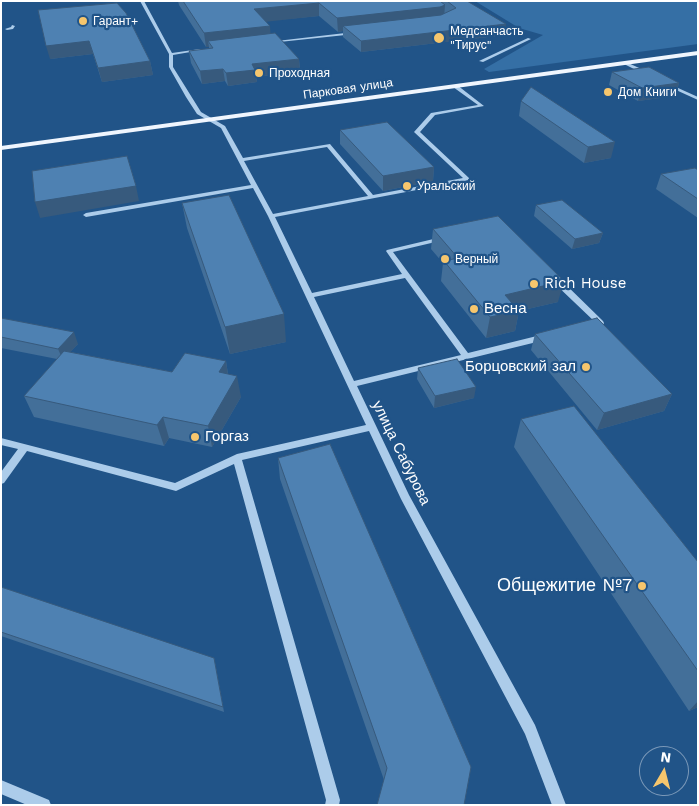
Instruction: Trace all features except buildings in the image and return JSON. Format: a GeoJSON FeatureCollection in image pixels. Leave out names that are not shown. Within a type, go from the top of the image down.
{"type":"FeatureCollection","features":[{"type":"Feature","properties":{"kind":"main road","name":"Парковая улица"},"geometry":{"type":"LineString","coordinates":[[1,148],[698,53]]}},
{"type":"Feature","properties":{"kind":"street","name":"улица Сабурова"},"geometry":{"type":"LineString","coordinates":[[142,1],[171,54],[171,67],[198,114],[211,119],[223,127],[271,216],[405,496],[530,730],[559,805]]}},
{"type":"Feature","properties":{"kind":"street"},"geometry":{"type":"LineString","coordinates":[[7,29],[13,26]]}},
{"type":"Feature","properties":{"kind":"street"},"geometry":{"type":"LineString","coordinates":[[268,43],[364,32]]}},
{"type":"Feature","properties":{"kind":"street"},"geometry":{"type":"LineString","coordinates":[[481,61],[529,39]]}},
{"type":"Feature","properties":{"kind":"street"},"geometry":{"type":"LineString","coordinates":[[171,54],[210,49]]}},
{"type":"Feature","properties":{"kind":"street"},"geometry":{"type":"LineString","coordinates":[[626,63],[654,77]]}},
{"type":"Feature","properties":{"kind":"street"},"geometry":{"type":"LineString","coordinates":[[663,82],[698,99]]}},
{"type":"Feature","properties":{"kind":"street"},"geometry":{"type":"LineString","coordinates":[[271,216],[467,179],[417,132],[433,114],[482,106],[455,86]]}},
{"type":"Feature","properties":{"kind":"street"},"geometry":{"type":"LineString","coordinates":[[241,160],[328,146],[372,197]]}},
{"type":"Feature","properties":{"kind":"street"},"geometry":{"type":"LineString","coordinates":[[86,215],[255,186]]}},
{"type":"Feature","properties":{"kind":"street"},"geometry":{"type":"LineString","coordinates":[[453,236],[389,250],[466,356]]}},
{"type":"Feature","properties":{"kind":"street"},"geometry":{"type":"LineString","coordinates":[[550,274],[600,323],[591,325]]}},
{"type":"Feature","properties":{"kind":"street"},"geometry":{"type":"LineString","coordinates":[[309,296],[407,275]]}},
{"type":"Feature","properties":{"kind":"street"},"geometry":{"type":"LineString","coordinates":[[351,385],[552,335]]}},
{"type":"Feature","properties":{"kind":"street"},"geometry":{"type":"LineString","coordinates":[[1,441],[176,487],[237,458],[371,427]]}},
{"type":"Feature","properties":{"kind":"street"},"geometry":{"type":"LineString","coordinates":[[1,480],[25,447]]}},
{"type":"Feature","properties":{"kind":"street"},"geometry":{"type":"LineString","coordinates":[[237,458],[333,800],[332,805]]}},
{"type":"Feature","properties":{"kind":"street"},"geometry":{"type":"LineString","coordinates":[[1,788],[44,805]]}},
{"type":"Feature","properties":{"kind":"shaded area"},"geometry":{"type":"Polygon","coordinates":[[[475,1],[698,1],[698,44],[489,72],[484,69],[543,35],[519,28],[475,1]]]}},
{"type":"Feature","properties":{"kind":"place","name":"Гарант+"},"geometry":{"type":"Point","coordinates":[83,21]}},
{"type":"Feature","properties":{"kind":"place","name":"Медсанчасть \"Тирус\""},"geometry":{"type":"Point","coordinates":[439,38]}},
{"type":"Feature","properties":{"kind":"place","name":"Проходная"},"geometry":{"type":"Point","coordinates":[259,73]}},
{"type":"Feature","properties":{"kind":"place","name":"Дом Книги"},"geometry":{"type":"Point","coordinates":[608,92]}},
{"type":"Feature","properties":{"kind":"place","name":"Уральский"},"geometry":{"type":"Point","coordinates":[407,186]}},
{"type":"Feature","properties":{"kind":"place","name":"Верный"},"geometry":{"type":"Point","coordinates":[445,259]}},
{"type":"Feature","properties":{"kind":"place","name":"Rich House"},"geometry":{"type":"Point","coordinates":[534,284]}},
{"type":"Feature","properties":{"kind":"place","name":"Весна"},"geometry":{"type":"Point","coordinates":[474,309]}},
{"type":"Feature","properties":{"kind":"place","name":"Борцовский зал"},"geometry":{"type":"Point","coordinates":[586,367]}},
{"type":"Feature","properties":{"kind":"place","name":"Горгаз"},"geometry":{"type":"Point","coordinates":[195,437]}},
{"type":"Feature","properties":{"kind":"place","name":"Общежитие №7"},"geometry":{"type":"Point","coordinates":[642,586]}}]}
